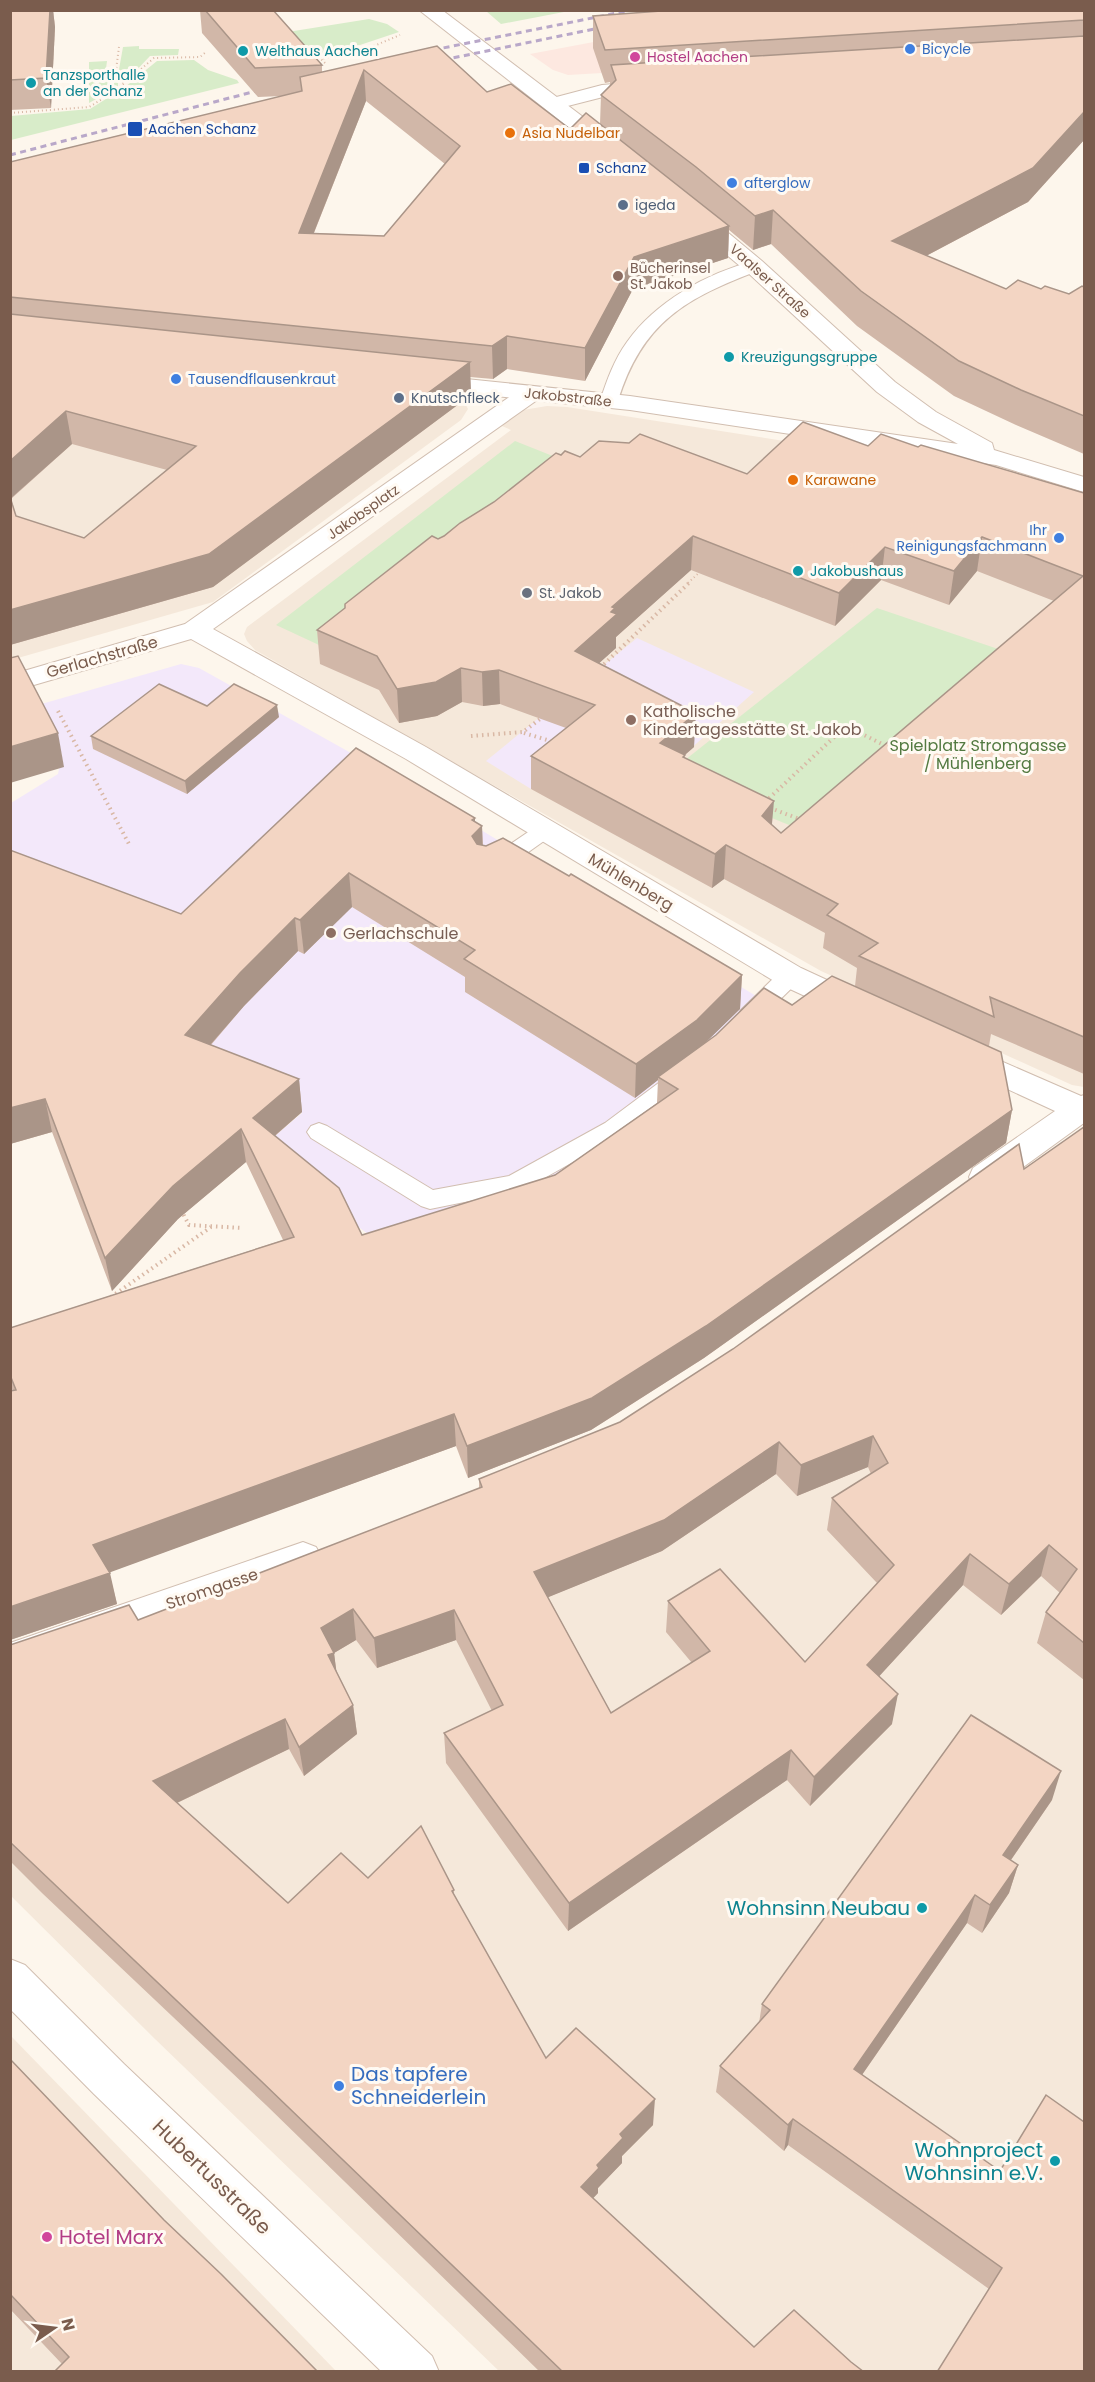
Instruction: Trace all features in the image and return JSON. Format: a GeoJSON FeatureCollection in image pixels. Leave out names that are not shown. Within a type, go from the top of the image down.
{"type":"FeatureCollection","features":[{"type":"Feature","properties":{"kind":"street"},"geometry":{"type":"LineString","coordinates":[[429,10],[632,166]]}},
{"type":"Feature","properties":{"kind":"street"},"geometry":{"type":"LineString","coordinates":[[552,104],[602,91],[670,85]]}},
{"type":"Feature","properties":{"kind":"street","name":"Vaalser Straße"},"geometry":{"type":"LineString","coordinates":[[676,201],[754,266],[886,387],[927,417],[1000,458]]}},
{"type":"Feature","properties":{"kind":"street","name":"Jakobstraße"},"geometry":{"type":"LineString","coordinates":[[403,380],[723,415],[1000,458],[1084,485]]}},
{"type":"Feature","properties":{"kind":"street","name":"Jakobsplatz"},"geometry":{"type":"LineString","coordinates":[[194,630],[531,393]]}},
{"type":"Feature","properties":{"kind":"street","name":"Gerlachstraße"},"geometry":{"type":"LineString","coordinates":[[10,684],[194,630]]}},
{"type":"Feature","properties":{"kind":"street","name":"Mühlenberg"},"geometry":{"type":"LineString","coordinates":[[194,630],[417,753],[790,976],[886,1020]]}},
{"type":"Feature","properties":{"kind":"street"},"geometry":{"type":"LineString","coordinates":[[940,1045],[1082,1108]]}},
{"type":"Feature","properties":{"kind":"street"},"geometry":{"type":"LineString","coordinates":[[955,1198],[1082,1108]]}},
{"type":"Feature","properties":{"kind":"street","name":"Stromgasse"},"geometry":{"type":"LineString","coordinates":[[10,1660],[336,1547]]}},
{"type":"Feature","properties":{"kind":"street","name":"Hubertusstraße"},"geometry":{"type":"LineString","coordinates":[[10,1979],[109,2079],[416,2372]]}},
{"type":"Feature","properties":{"kind":"lane"},"geometry":{"type":"LineString","coordinates":[[609,401],[623,361],[645,330],[699,288],[754,266]]}},
{"type":"Feature","properties":{"kind":"lane"},"geometry":{"type":"LineString","coordinates":[[486,871],[544,831]]}},
{"type":"Feature","properties":{"kind":"lane"},"geometry":{"type":"LineString","coordinates":[[735,1030],[790,976]]}},
{"type":"Feature","properties":{"kind":"lane"},"geometry":{"type":"LineString","coordinates":[[318,1132],[430,1200],[515,1184],[614,1129],[704,1061]]}},
{"type":"Feature","properties":{"kind":"path"},"geometry":{"type":"LineString","coordinates":[[325,63],[321,59],[369,48],[403,34]]}},
{"type":"Feature","properties":{"kind":"path"},"geometry":{"type":"LineString","coordinates":[[119,47],[115,78],[124,83]]}},
{"type":"Feature","properties":{"kind":"path"},"geometry":{"type":"LineString","coordinates":[[10,113],[89,107],[124,83],[154,58],[200,57],[206,52]]}},
{"type":"Feature","properties":{"kind":"path"},"geometry":{"type":"LineString","coordinates":[[597,670],[706,566]]}},
{"type":"Feature","properties":{"kind":"path"},"geometry":{"type":"LineString","coordinates":[[39,675],[129,844]]}},
{"type":"Feature","properties":{"kind":"path"},"geometry":{"type":"LineString","coordinates":[[523,732],[549,712]]}},
{"type":"Feature","properties":{"kind":"path"},"geometry":{"type":"LineString","coordinates":[[806,821],[761,805],[846,726],[896,750]]}},
{"type":"Feature","properties":{"kind":"path"},"geometry":{"type":"LineString","coordinates":[[417,753],[447,738],[523,732],[561,744]]}},
{"type":"Feature","properties":{"kind":"path"},"geometry":{"type":"LineString","coordinates":[[178,1207],[184,1213],[189,1226],[243,1228]]}},
{"type":"Feature","properties":{"kind":"path"},"geometry":{"type":"LineString","coordinates":[[105,1302],[211,1227]]}},
{"type":"Feature","properties":{"kind":"shaded area"},"geometry":{"type":"Polygon","coordinates":[[[689,24],[705,67],[568,75],[553,70],[530,54],[689,24]]]}},
{"type":"Feature","properties":{"kind":"shaded area"},"geometry":{"type":"Polygon","coordinates":[[[11,349],[459,398],[468,409],[461,420],[213,602],[11,660],[11,349]]]}},
{"type":"Feature","properties":{"kind":"shaded area"},"geometry":{"type":"Polygon","coordinates":[[[547,406],[567,407],[918,462],[1084,516],[1084,1087],[1072,1085],[821,971],[255,650],[247,641],[244,634],[247,627],[511,430],[502,426],[517,411],[547,406]]]}},
{"type":"Feature","properties":{"kind":"shaded area","name":"Katholische Kindertagesstätte St. Jakob"},"geometry":{"type":"Polygon","coordinates":[[[637,638],[754,692],[659,777],[531,789],[486,761],[637,638]]]}},
{"type":"Feature","properties":{"kind":"shaded area","name":"Gerlachschule"},"geometry":{"type":"Polygon","coordinates":[[[181,664],[199,668],[385,772],[806,1026],[630,1155],[396,1255],[257,1151],[302,1113],[11,999],[11,803],[58,774],[62,755],[38,705],[181,664]]]}},
{"type":"Feature","properties":{"kind":"shaded area"},"geometry":{"type":"Polygon","coordinates":[[[1084,1136],[1084,2371],[499,2371],[155,2039],[11,1896],[11,1676],[603,1462],[1084,1136]]]}},
{"type":"Feature","properties":{"kind":"shaded area"},"geometry":{"type":"Polygon","coordinates":[[[11,2036],[336,2371],[11,2371],[11,2036]]]}},
{"type":"Feature","properties":{"kind":"green space"},"geometry":{"type":"Polygon","coordinates":[[[486,11],[569,11],[501,24],[486,11]]]}},
{"type":"Feature","properties":{"kind":"green space"},"geometry":{"type":"Polygon","coordinates":[[[369,19],[387,24],[399,32],[348,49],[311,57],[275,34],[369,19]]]}},
{"type":"Feature","properties":{"kind":"green space"},"geometry":{"type":"Polygon","coordinates":[[[139,46],[139,49],[179,49],[178,55],[150,56],[130,77],[121,78],[118,75],[123,47],[139,46]]]}},
{"type":"Feature","properties":{"kind":"green space"},"geometry":{"type":"Polygon","coordinates":[[[194,60],[208,70],[237,80],[239,83],[11,140],[11,116],[90,109],[125,87],[157,61],[194,60]]]}},
{"type":"Feature","properties":{"kind":"green space"},"geometry":{"type":"Polygon","coordinates":[[[107,61],[105,76],[118,83],[118,87],[89,103],[89,62],[107,61]]]}},
{"type":"Feature","properties":{"kind":"green space"},"geometry":{"type":"Polygon","coordinates":[[[515,441],[598,474],[334,652],[276,625],[515,441]]]}},
{"type":"Feature","properties":{"kind":"green space"},"geometry":{"type":"Polygon","coordinates":[[[877,608],[1022,657],[849,806],[789,825],[666,775],[877,608]]]}},
{"type":"Feature","properties":{"kind":"building"},"geometry":{"type":"Polygon","coordinates":[[[10,10],[50,10],[46,78],[10,80],[10,10]]]}},
{"type":"Feature","properties":{"kind":"building"},"geometry":{"type":"Polygon","coordinates":[[[205,10],[273,10],[322,65],[255,68],[205,10]]]}},
{"type":"Feature","properties":{"kind":"building"},"geometry":{"type":"Polygon","coordinates":[[[675,10],[1084,10],[1084,20],[605,50],[593,16],[675,10]]]}},
{"type":"Feature","properties":{"kind":"building"},"geometry":{"type":"Polygon","coordinates":[[[1084,36],[1084,112],[1033,168],[892,241],[1006,289],[1018,280],[1041,289],[1045,286],[1069,294],[1084,287],[1084,416],[959,361],[861,291],[773,210],[755,216],[696,167],[601,95],[616,80],[611,65],[1084,36]]]}},
{"type":"Feature","properties":{"kind":"building"},"geometry":{"type":"Polygon","coordinates":[[[437,46],[487,92],[511,84],[570,129],[586,113],[729,226],[634,257],[585,348],[507,336],[492,346],[10,297],[10,162],[302,91],[300,77],[437,46]],[[364,70],[299,233],[384,236],[460,146],[364,70]]]}},
{"type":"Feature","properties":{"kind":"building"},"geometry":{"type":"Polygon","coordinates":[[[10,314],[470,362],[209,554],[10,610],[10,497],[16,516],[84,538],[196,446],[66,411],[10,461],[10,314]]]}},
{"type":"Feature","properties":{"kind":"building"},"geometry":{"type":"Polygon","coordinates":[[[803,422],[868,446],[881,434],[918,447],[921,445],[1084,493],[1084,1037],[990,997],[994,1017],[859,956],[878,943],[827,915],[838,904],[726,845],[715,854],[531,756],[595,705],[499,670],[482,672],[461,668],[436,682],[397,689],[377,656],[317,630],[345,608],[345,604],[432,536],[438,539],[444,536],[494,502],[556,453],[561,455],[565,451],[580,457],[599,441],[629,443],[640,434],[747,474],[803,422]],[[693,536],[612,607],[615,608],[611,612],[617,614],[575,651],[696,713],[660,743],[685,755],[683,757],[774,801],[762,816],[781,833],[1083,576],[982,537],[954,571],[885,547],[839,593],[693,536]]]}},
{"type":"Feature","properties":{"kind":"building"},"geometry":{"type":"Polygon","coordinates":[[[18,656],[58,733],[10,747],[10,658],[18,656]]]}},
{"type":"Feature","properties":{"kind":"building"},"geometry":{"type":"Polygon","coordinates":[[[159,684],[207,706],[234,684],[277,705],[185,781],[91,736],[159,684]]]}},
{"type":"Feature","properties":{"kind":"building"},"geometry":{"type":"Polygon","coordinates":[[[356,748],[475,818],[472,820],[482,826],[472,836],[477,844],[486,846],[503,838],[569,876],[571,874],[742,975],[697,1020],[636,1064],[464,959],[475,950],[349,873],[300,920],[295,918],[240,973],[185,1035],[299,1079],[253,1118],[339,1188],[362,1235],[555,1175],[678,1089],[658,1077],[716,1035],[764,988],[792,1005],[832,976],[1001,1052],[1012,1110],[706,1326],[592,1398],[467,1446],[454,1414],[93,1545],[110,1573],[10,1607],[10,1391],[16,1390],[10,1375],[10,1328],[294,1237],[241,1129],[173,1186],[105,1258],[45,1099],[10,1108],[10,850],[181,914],[356,748]]]}},
{"type":"Feature","properties":{"kind":"building"},"geometry":{"type":"Polygon","coordinates":[[[1084,1127],[1084,1643],[1046,1612],[1077,1569],[1049,1545],[1009,1584],[970,1554],[867,1665],[898,1694],[814,1777],[791,1750],[569,1903],[444,1733],[503,1705],[454,1610],[374,1638],[353,1609],[321,1628],[334,1653],[328,1655],[353,1705],[299,1747],[285,1719],[153,1781],[288,1903],[341,1853],[368,1878],[421,1826],[454,1890],[452,1891],[546,2058],[576,2028],[655,2099],[620,2134],[623,2138],[597,2165],[599,2168],[581,2187],[754,2347],[794,2310],[864,2372],[563,2372],[10,1842],[10,1645],[129,1605],[138,1620],[482,1487],[479,1479],[620,1422],[733,1349],[1019,1144],[1024,1169],[1084,1127]],[[873,1436],[801,1465],[779,1442],[664,1520],[534,1572],[611,1713],[710,1651],[668,1601],[720,1569],[805,1662],[894,1565],[832,1498],[888,1463],[873,1436]]]}},
{"type":"Feature","properties":{"kind":"building"},"geometry":{"type":"Polygon","coordinates":[[[971,1715],[1061,1771],[1003,1855],[1018,1865],[990,1905],[975,1895],[854,2069],[1000,2171],[1046,2095],[1084,2122],[1084,2372],[937,2372],[1002,2268],[793,2119],[788,2125],[720,2066],[770,2010],[762,2004],[971,1715]]]}},
{"type":"Feature","properties":{"kind":"building"},"geometry":{"type":"Polygon","coordinates":[[[10,2059],[164,2220],[318,2372],[54,2372],[69,2357],[10,2294],[10,2059]]]}},
{"type":"Feature","properties":{"kind":"railway"},"geometry":{"type":"LineString","coordinates":[[423,52],[632,10]]}},
{"type":"Feature","properties":{"kind":"railway"},"geometry":{"type":"LineString","coordinates":[[433,62],[609,26]]}},
{"type":"Feature","properties":{"kind":"railway"},"geometry":{"type":"LineString","coordinates":[[10,155],[268,88]]}},
{"type":"Feature","properties":{"kind":"place","name":"Bicycle"},"geometry":{"type":"Point","coordinates":[910,49]}},
{"type":"Feature","properties":{"kind":"place","name":"Welthaus Aachen"},"geometry":{"type":"Point","coordinates":[243,51]}},
{"type":"Feature","properties":{"kind":"place","name":"Hostel Aachen"},"geometry":{"type":"Point","coordinates":[635,57]}},
{"type":"Feature","properties":{"kind":"place","name":"Tanzsporthalle an der Schanz"},"geometry":{"type":"Point","coordinates":[31,83]}},
{"type":"Feature","properties":{"kind":"place","name":"Aachen Schanz"},"geometry":{"type":"Point","coordinates":[135,129]}},
{"type":"Feature","properties":{"kind":"place","name":"Asia Nudelbar"},"geometry":{"type":"Point","coordinates":[510,133]}},
{"type":"Feature","properties":{"kind":"place","name":"Schanz"},"geometry":{"type":"Point","coordinates":[584,168]}},
{"type":"Feature","properties":{"kind":"place","name":"afterglow"},"geometry":{"type":"Point","coordinates":[732,183]}},
{"type":"Feature","properties":{"kind":"place","name":"igeda"},"geometry":{"type":"Point","coordinates":[623,205]}},
{"type":"Feature","properties":{"kind":"place","name":"Bücherinsel St. Jakob"},"geometry":{"type":"Point","coordinates":[618,276]}},
{"type":"Feature","properties":{"kind":"place","name":"Kreuzigungsgruppe"},"geometry":{"type":"Point","coordinates":[729,357]}},
{"type":"Feature","properties":{"kind":"place","name":"Tausendflausenkraut"},"geometry":{"type":"Point","coordinates":[176,379]}},
{"type":"Feature","properties":{"kind":"place","name":"Knutschfleck"},"geometry":{"type":"Point","coordinates":[399,398]}},
{"type":"Feature","properties":{"kind":"place","name":"Karawane"},"geometry":{"type":"Point","coordinates":[793,480]}},
{"type":"Feature","properties":{"kind":"place","name":"Ihr Reinigungsfachmann"},"geometry":{"type":"Point","coordinates":[1059,538]}},
{"type":"Feature","properties":{"kind":"place","name":"Jakobushaus"},"geometry":{"type":"Point","coordinates":[798,571]}},
{"type":"Feature","properties":{"kind":"place","name":"St. Jakob"},"geometry":{"type":"Point","coordinates":[527,593]}},
{"type":"Feature","properties":{"kind":"place","name":"Katholische Kindertagesstätte St. Jakob"},"geometry":{"type":"Point","coordinates":[631,720]}},
{"type":"Feature","properties":{"kind":"place","name":"Gerlachschule"},"geometry":{"type":"Point","coordinates":[331,933]}},
{"type":"Feature","properties":{"kind":"place","name":"Wohnsinn Neubau"},"geometry":{"type":"Point","coordinates":[922,1908]}},
{"type":"Feature","properties":{"kind":"place","name":"Das tapfere Schneiderlein"},"geometry":{"type":"Point","coordinates":[339,2086]}},
{"type":"Feature","properties":{"kind":"place","name":"Wohnproject Wohnsinn e.V."},"geometry":{"type":"Point","coordinates":[1055,2161]}},
{"type":"Feature","properties":{"kind":"place","name":"Hotel Marx"},"geometry":{"type":"Point","coordinates":[47,2237]}},
{"type":"Feature","properties":{"kind":"park label","name":"Spielplatz Stromgasse / Mühlenberg"},"geometry":{"type":"Point","coordinates":[978,754]}}]}
